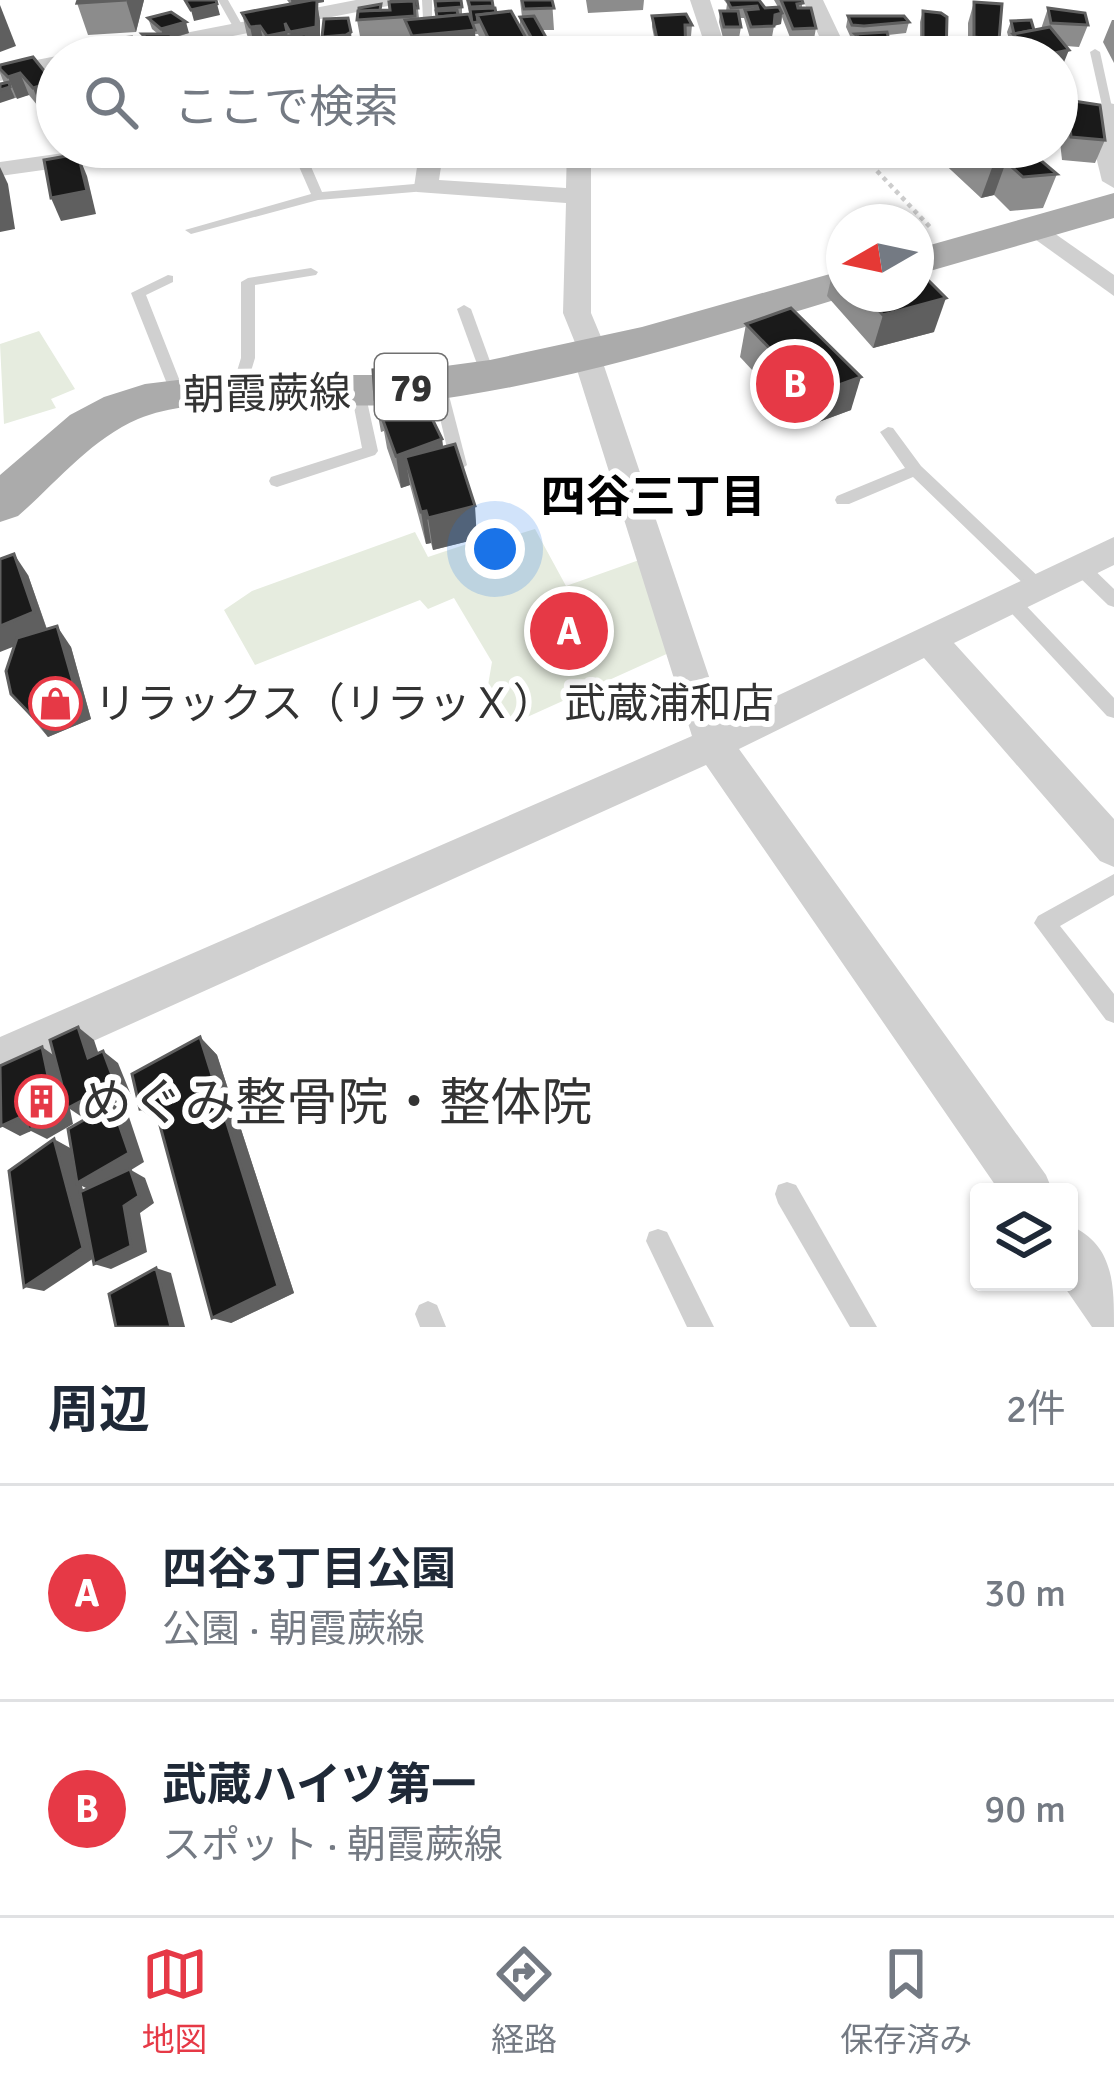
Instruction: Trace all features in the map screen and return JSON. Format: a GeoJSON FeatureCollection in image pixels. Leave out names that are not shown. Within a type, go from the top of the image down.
{"type":"FeatureCollection","features":[{"type":"Feature","properties":{"kind":"main road"},"geometry":{"type":"LineString","coordinates":[[934,256],[1114,205]]}},
{"type":"Feature","properties":{"kind":"main road","name":"朝霞蕨線"},"geometry":{"type":"LineString","coordinates":[[0,503],[84,429],[122,407],[178,394],[358,392],[439,384],[591,356],[826,288]]}},
{"type":"Feature","properties":{"kind":"street"},"geometry":{"type":"LineString","coordinates":[[206,36],[388,0]]}},
{"type":"Feature","properties":{"kind":"street"},"geometry":{"type":"LineString","coordinates":[[700,0],[712,36]]}},
{"type":"Feature","properties":{"kind":"street"},"geometry":{"type":"LineString","coordinates":[[813,0],[830,36]]}},
{"type":"Feature","properties":{"kind":"street"},"geometry":{"type":"LineString","coordinates":[[0,74],[36,67]]}},
{"type":"Feature","properties":{"kind":"street"},"geometry":{"type":"LineString","coordinates":[[1078,107],[1112,110],[1101,128],[1114,181]]}},
{"type":"Feature","properties":{"kind":"street"},"geometry":{"type":"LineString","coordinates":[[0,170],[36,165]]}},
{"type":"Feature","properties":{"kind":"street"},"geometry":{"type":"LineString","coordinates":[[429,168],[426,187],[577,196]]}},
{"type":"Feature","properties":{"kind":"street"},"geometry":{"type":"LineString","coordinates":[[578,168],[577,313],[713,744],[1022,1183]]}},
{"type":"Feature","properties":{"kind":"street"},"geometry":{"type":"LineString","coordinates":[[1034,227],[1114,288]]}},
{"type":"Feature","properties":{"kind":"street"},"geometry":{"type":"LineString","coordinates":[[0,1060],[713,744],[1096,558]]}},
{"type":"Feature","properties":{"kind":"street"},"geometry":{"type":"LineString","coordinates":[[928,638],[1114,848]]}},
{"type":"Feature","properties":{"kind":"street"},"geometry":{"type":"LineString","coordinates":[[1078,1263],[1114,1313]]}},
{"type":"Feature","properties":{"kind":"lane"},"geometry":{"type":"LineString","coordinates":[[223,0],[239,30]]}},
{"type":"Feature","properties":{"kind":"lane"},"geometry":{"type":"LineString","coordinates":[[427,0],[428,19]]}},
{"type":"Feature","properties":{"kind":"lane"},"geometry":{"type":"LineString","coordinates":[[1095,52],[1112,110]]}},
{"type":"Feature","properties":{"kind":"lane"},"geometry":{"type":"LineString","coordinates":[[306,168],[318,196]]}},
{"type":"Feature","properties":{"kind":"lane"},"geometry":{"type":"LineString","coordinates":[[191,230],[318,196],[426,187]]}},
{"type":"Feature","properties":{"kind":"lane"},"geometry":{"type":"LineString","coordinates":[[238,392],[248,358],[248,282],[311,272]]}},
{"type":"Feature","properties":{"kind":"lane"},"geometry":{"type":"LineString","coordinates":[[168,279],[138,293],[178,394]]}},
{"type":"Feature","properties":{"kind":"lane"},"geometry":{"type":"LineString","coordinates":[[464,309],[488,375]]}},
{"type":"Feature","properties":{"kind":"lane"},"geometry":{"type":"LineString","coordinates":[[439,384],[459,465]]}},
{"type":"Feature","properties":{"kind":"lane"},"geometry":{"type":"LineString","coordinates":[[277,482],[370,451],[358,392]]}},
{"type":"Feature","properties":{"kind":"lane"},"geometry":{"type":"LineString","coordinates":[[888,432],[915,470],[1023,592],[1114,710]]}},
{"type":"Feature","properties":{"kind":"lane"},"geometry":{"type":"LineString","coordinates":[[843,500],[915,470]]}},
{"type":"Feature","properties":{"kind":"lane"},"geometry":{"type":"LineString","coordinates":[[1096,558],[1114,600]]}},
{"type":"Feature","properties":{"kind":"lane"},"geometry":{"type":"LineString","coordinates":[[1114,884],[1046,923],[1114,1012]]}},
{"type":"Feature","properties":{"kind":"lane"},"geometry":{"type":"LineString","coordinates":[[787,1193],[864,1327]]}},
{"type":"Feature","properties":{"kind":"lane"},"geometry":{"type":"LineString","coordinates":[[658,1241],[701,1327]]}},
{"type":"Feature","properties":{"kind":"path"},"geometry":{"type":"LineString","coordinates":[[872,168],[897,204]]}},
{"type":"Feature","properties":{"kind":"shaded area"},"geometry":{"type":"Polygon","coordinates":[[[39,331],[75,389],[51,399],[56,408],[4,424],[0,344],[39,331]]]}},
{"type":"Feature","properties":{"kind":"shaded area"},"geometry":{"type":"Polygon","coordinates":[[[535,529],[566,586],[642,559],[671,652],[514,723],[487,691],[492,662],[454,598],[428,609],[420,600],[255,665],[224,610],[252,591],[415,532],[428,557],[488,537],[499,540],[535,529]]]}},
{"type":"Feature","properties":{"kind":"building"},"geometry":{"type":"Polygon","coordinates":[[[185,0],[216,0],[217,4],[191,10],[185,0]]]}},
{"type":"Feature","properties":{"kind":"building"},"geometry":{"type":"Polygon","coordinates":[[[317,0],[316,27],[290,32],[285,23],[287,32],[267,36],[260,26],[250,27],[242,13],[317,0]]]}},
{"type":"Feature","properties":{"kind":"building"},"geometry":{"type":"Polygon","coordinates":[[[461,0],[462,7],[436,9],[435,1],[461,0]]]}},
{"type":"Feature","properties":{"kind":"building"},"geometry":{"type":"Polygon","coordinates":[[[468,0],[492,0],[493,6],[470,7],[468,0]]]}},
{"type":"Feature","properties":{"kind":"building"},"geometry":{"type":"Polygon","coordinates":[[[522,0],[552,0],[554,8],[524,9],[522,0]]]}},
{"type":"Feature","properties":{"kind":"building"},"geometry":{"type":"Polygon","coordinates":[[[727,0],[759,0],[765,8],[779,7],[782,13],[775,15],[774,26],[751,27],[745,10],[757,6],[731,8],[727,0]]]}},
{"type":"Feature","properties":{"kind":"building"},"geometry":{"type":"Polygon","coordinates":[[[781,0],[802,0],[798,8],[811,8],[816,28],[793,29],[781,0]]]}},
{"type":"Feature","properties":{"kind":"building"},"geometry":{"type":"Polygon","coordinates":[[[414,1],[415,16],[357,20],[358,11],[390,10],[389,2],[414,1]]]}},
{"type":"Feature","properties":{"kind":"building"},"geometry":{"type":"Polygon","coordinates":[[[974,2],[1002,4],[999,36],[974,36],[974,2]]]}},
{"type":"Feature","properties":{"kind":"building"},"geometry":{"type":"Polygon","coordinates":[[[381,4],[380,10],[359,11],[359,8],[381,4]]]}},
{"type":"Feature","properties":{"kind":"building"},"geometry":{"type":"Polygon","coordinates":[[[495,8],[496,13],[477,15],[478,22],[472,23],[470,9],[495,8]]]}},
{"type":"Feature","properties":{"kind":"building"},"geometry":{"type":"Polygon","coordinates":[[[1048,8],[1085,13],[1088,25],[1051,23],[1048,8]]]}},
{"type":"Feature","properties":{"kind":"building"},"geometry":{"type":"Polygon","coordinates":[[[457,10],[458,15],[437,17],[436,11],[457,10]]]}},
{"type":"Feature","properties":{"kind":"building"},"geometry":{"type":"Polygon","coordinates":[[[511,11],[525,36],[487,36],[477,15],[511,11]]]}},
{"type":"Feature","properties":{"kind":"building"},"geometry":{"type":"Polygon","coordinates":[[[720,11],[738,11],[741,27],[724,27],[720,11]]]}},
{"type":"Feature","properties":{"kind":"building"},"geometry":{"type":"Polygon","coordinates":[[[923,11],[947,17],[947,36],[923,36],[923,11]]]}},
{"type":"Feature","properties":{"kind":"building"},"geometry":{"type":"Polygon","coordinates":[[[171,12],[186,22],[161,29],[148,18],[171,12]]]}},
{"type":"Feature","properties":{"kind":"building"},"geometry":{"type":"Polygon","coordinates":[[[469,14],[475,30],[412,36],[405,20],[469,14]]]}},
{"type":"Feature","properties":{"kind":"building"},"geometry":{"type":"Polygon","coordinates":[[[686,14],[692,25],[685,25],[685,36],[656,36],[652,16],[686,14]]]}},
{"type":"Feature","properties":{"kind":"building"},"geometry":{"type":"Polygon","coordinates":[[[534,16],[545,36],[530,36],[520,17],[534,16]]]}},
{"type":"Feature","properties":{"kind":"building"},"geometry":{"type":"Polygon","coordinates":[[[848,16],[904,16],[909,22],[852,25],[848,16]]]}},
{"type":"Feature","properties":{"kind":"building"},"geometry":{"type":"Polygon","coordinates":[[[348,18],[351,32],[322,36],[324,19],[348,18]]]}},
{"type":"Feature","properties":{"kind":"building"},"geometry":{"type":"Polygon","coordinates":[[[1031,20],[1034,30],[1014,34],[1011,21],[1031,20]]]}},
{"type":"Feature","properties":{"kind":"building"},"geometry":{"type":"Polygon","coordinates":[[[1050,27],[1057,36],[1015,36],[1050,27]]]}},
{"type":"Feature","properties":{"kind":"building"},"geometry":{"type":"Polygon","coordinates":[[[887,32],[888,36],[857,36],[887,32]]]}},
{"type":"Feature","properties":{"kind":"building"},"geometry":{"type":"Polygon","coordinates":[[[33,57],[36,87],[20,73],[8,77],[0,65],[33,57]]]}},
{"type":"Feature","properties":{"kind":"building"},"geometry":{"type":"Polygon","coordinates":[[[1078,102],[1100,105],[1105,140],[1078,138],[1078,102]]]}},
{"type":"Feature","properties":{"kind":"building"},"geometry":{"type":"Polygon","coordinates":[[[45,168],[81,168],[87,191],[51,198],[45,168]]]}},
{"type":"Feature","properties":{"kind":"building"},"geometry":{"type":"Polygon","coordinates":[[[1013,168],[1050,168],[1057,174],[1023,177],[1013,168]]]}},
{"type":"Feature","properties":{"kind":"building"},"geometry":{"type":"Polygon","coordinates":[[[934,286],[946,298],[934,301],[934,286]]]}},
{"type":"Feature","properties":{"kind":"building"},"geometry":{"type":"Polygon","coordinates":[[[791,308],[861,377],[814,394],[746,324],[791,308]]]}},
{"type":"Feature","properties":{"kind":"building"},"geometry":{"type":"Polygon","coordinates":[[[423,366],[426,393],[375,399],[373,370],[423,366]]]}},
{"type":"Feature","properties":{"kind":"building"},"geometry":{"type":"Polygon","coordinates":[[[423,400],[442,439],[396,456],[381,415],[423,400]]]}},
{"type":"Feature","properties":{"kind":"building"},"geometry":{"type":"Polygon","coordinates":[[[455,444],[475,506],[428,518],[426,511],[421,512],[405,457],[455,444]]]}},
{"type":"Feature","properties":{"kind":"building"},"geometry":{"type":"Polygon","coordinates":[[[14,554],[34,612],[0,626],[0,559],[14,554]]]}},
{"type":"Feature","properties":{"kind":"building"},"geometry":{"type":"Polygon","coordinates":[[[57,626],[78,699],[33,717],[11,694],[6,671],[17,638],[57,626]]]}},
{"type":"Feature","properties":{"kind":"building"},"geometry":{"type":"Polygon","coordinates":[[[78,1027],[88,1058],[103,1051],[115,1083],[68,1108],[50,1040],[78,1027]]]}},
{"type":"Feature","properties":{"kind":"building"},"geometry":{"type":"Polygon","coordinates":[[[200,1037],[278,1286],[212,1318],[155,1107],[140,1109],[132,1074],[200,1037]]]}},
{"type":"Feature","properties":{"kind":"building"},"geometry":{"type":"Polygon","coordinates":[[[42,1047],[56,1114],[29,1130],[23,1116],[1,1126],[0,1066],[42,1047]]]}},
{"type":"Feature","properties":{"kind":"building"},"geometry":{"type":"Polygon","coordinates":[[[112,1104],[129,1153],[77,1183],[68,1129],[112,1104]]]}},
{"type":"Feature","properties":{"kind":"building"},"geometry":{"type":"Polygon","coordinates":[[[54,1139],[83,1248],[24,1287],[9,1171],[54,1139]]]}},
{"type":"Feature","properties":{"kind":"building"},"geometry":{"type":"Polygon","coordinates":[[[130,1169],[139,1196],[124,1206],[131,1246],[94,1264],[80,1192],[130,1169]]]}},
{"type":"Feature","properties":{"kind":"building"},"geometry":{"type":"Polygon","coordinates":[[[156,1268],[171,1327],[116,1327],[109,1294],[156,1268]]]}},
{"type":"Feature","properties":{"kind":"place","name":"武蔵ハイツ第一"},"geometry":{"type":"Point","coordinates":[795,384]}},
{"type":"Feature","properties":{"kind":"place","name":"四谷3丁目公園"},"geometry":{"type":"Point","coordinates":[569,631]}},
{"type":"Feature","properties":{"kind":"place","name":"リラックス（リラッＸ） 武蔵浦和店"},"geometry":{"type":"Point","coordinates":[55,703]}},
{"type":"Feature","properties":{"kind":"place","name":"めぐみ整骨院・整体院"},"geometry":{"type":"Point","coordinates":[42,1102]}},
{"type":"Feature","properties":{"kind":"district","name":"四谷三丁目"},"geometry":{"type":"Point","coordinates":[653,496]}}]}
